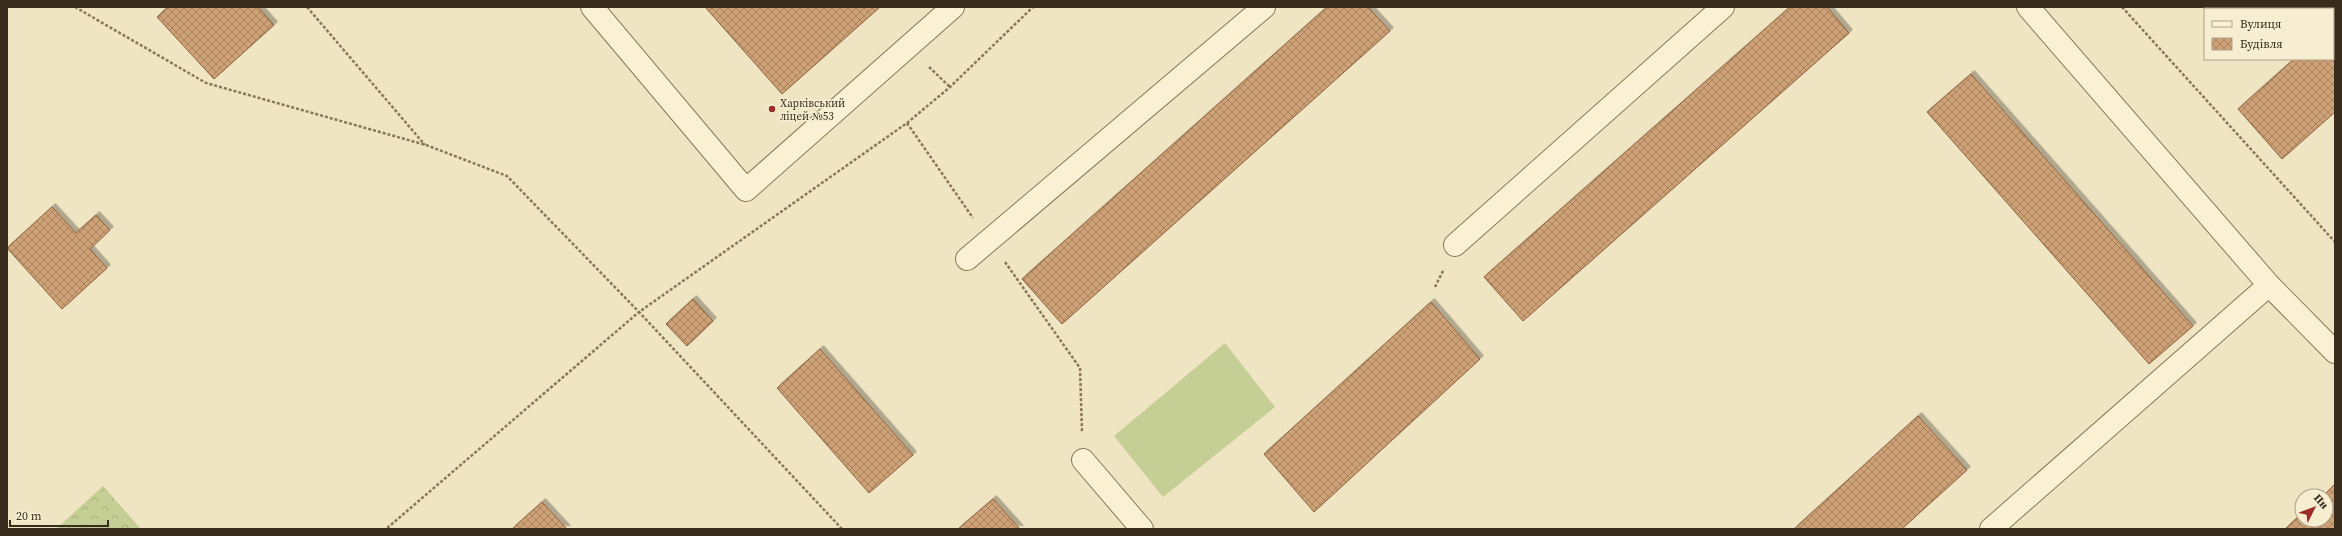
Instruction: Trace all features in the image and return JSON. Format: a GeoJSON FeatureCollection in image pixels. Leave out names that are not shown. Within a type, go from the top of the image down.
{"type":"FeatureCollection","features":[{"type":"Feature","properties":{"kind":"lane"},"geometry":{"type":"LineString","coordinates":[[592,7],[746,190],[953,7]]}},
{"type":"Feature","properties":{"kind":"lane"},"geometry":{"type":"LineString","coordinates":[[967,259],[988,238],[1264,7]]}},
{"type":"Feature","properties":{"kind":"lane"},"geometry":{"type":"LineString","coordinates":[[1455,246],[1723,7]]}},
{"type":"Feature","properties":{"kind":"lane"},"geometry":{"type":"LineString","coordinates":[[2028,7],[2269,285],[2335,352]]}},
{"type":"Feature","properties":{"kind":"lane"},"geometry":{"type":"LineString","coordinates":[[1991,529],[2269,285]]}},
{"type":"Feature","properties":{"kind":"lane"},"geometry":{"type":"LineString","coordinates":[[1083,460],[1142,529]]}},
{"type":"Feature","properties":{"kind":"path"},"geometry":{"type":"LineString","coordinates":[[75,7],[206,84],[426,145],[507,176],[639,312],[842,529]]}},
{"type":"Feature","properties":{"kind":"path"},"geometry":{"type":"LineString","coordinates":[[307,7],[426,145]]}},
{"type":"Feature","properties":{"kind":"path"},"geometry":{"type":"LineString","coordinates":[[386,529],[639,312],[907,123],[950,87],[1033,7]]}},
{"type":"Feature","properties":{"kind":"path"},"geometry":{"type":"LineString","coordinates":[[2122,7],[2335,242]]}},
{"type":"Feature","properties":{"kind":"path"},"geometry":{"type":"LineString","coordinates":[[907,123],[1080,368],[1083,460]]}},
{"type":"Feature","properties":{"kind":"green space"},"geometry":{"type":"Polygon","coordinates":[[[1225,343],[1275,407],[1163,497],[1114,436],[1225,343]]]}},
{"type":"Feature","properties":{"kind":"green space"},"geometry":{"type":"Polygon","coordinates":[[[103,486],[141,529],[56,529],[103,486]]]}},
{"type":"Feature","properties":{"kind":"building"},"geometry":{"type":"Polygon","coordinates":[[[168,7],[258,7],[274,25],[214,79],[157,17],[168,7]]]}},
{"type":"Feature","properties":{"kind":"building"},"geometry":{"type":"Polygon","coordinates":[[[705,7],[880,7],[782,94],[705,7]]]}},
{"type":"Feature","properties":{"kind":"building"},"geometry":{"type":"Polygon","coordinates":[[[1327,7],[1368,7],[1390,31],[1062,324],[1022,279],[1327,7]]]}},
{"type":"Feature","properties":{"kind":"building"},"geometry":{"type":"Polygon","coordinates":[[[1790,7],[1827,7],[1849,33],[1523,321],[1484,277],[1790,7]]]}},
{"type":"Feature","properties":{"kind":"building"},"geometry":{"type":"Polygon","coordinates":[[[2335,23],[2335,112],[2282,159],[2238,109],[2293,60],[2334,60],[2335,23]]]}},
{"type":"Feature","properties":{"kind":"building"},"geometry":{"type":"Polygon","coordinates":[[[1971,74],[2193,326],[2149,364],[1927,112],[1971,74]]]}},
{"type":"Feature","properties":{"kind":"building"},"geometry":{"type":"Polygon","coordinates":[[[52,207],[76,233],[96,215],[110,230],[90,249],[107,268],[62,309],[7,248],[52,207]]]}},
{"type":"Feature","properties":{"kind":"building"},"geometry":{"type":"Polygon","coordinates":[[[693,299],[713,321],[687,346],[666,324],[693,299]]]}},
{"type":"Feature","properties":{"kind":"building"},"geometry":{"type":"Polygon","coordinates":[[[1431,302],[1480,359],[1314,512],[1264,454],[1431,302]]]}},
{"type":"Feature","properties":{"kind":"building"},"geometry":{"type":"Polygon","coordinates":[[[820,349],[913,455],[869,493],[777,388],[820,349]]]}},
{"type":"Feature","properties":{"kind":"building"},"geometry":{"type":"Polygon","coordinates":[[[1918,416],[1967,470],[1902,529],[1794,529],[1918,416]]]}},
{"type":"Feature","properties":{"kind":"building"},"geometry":{"type":"Polygon","coordinates":[[[2335,484],[2335,529],[2285,529],[2294,521],[2294,528],[2334,528],[2334,488],[2331,488],[2335,484]]]}},
{"type":"Feature","properties":{"kind":"building"},"geometry":{"type":"Polygon","coordinates":[[[993,499],[1020,529],[958,529],[993,499]]]}},
{"type":"Feature","properties":{"kind":"building"},"geometry":{"type":"Polygon","coordinates":[[[542,502],[567,529],[512,529],[542,502]]]}},
{"type":"Feature","properties":{"kind":"place","name":"Харківський ліцей №53"},"geometry":{"type":"Point","coordinates":[772,109]}}]}
